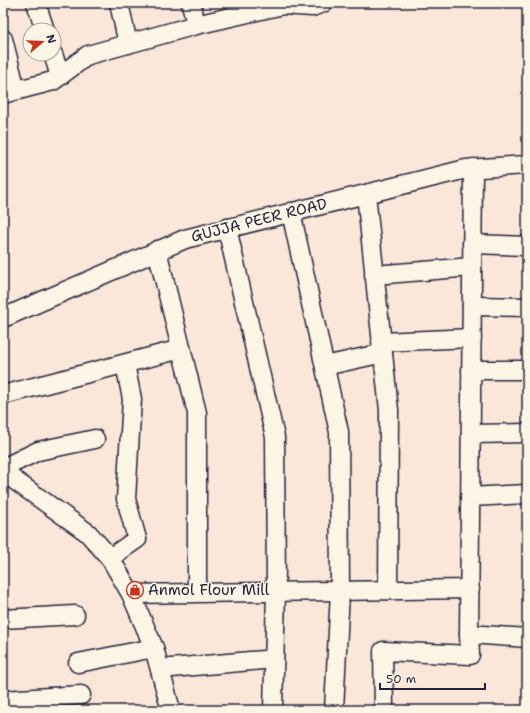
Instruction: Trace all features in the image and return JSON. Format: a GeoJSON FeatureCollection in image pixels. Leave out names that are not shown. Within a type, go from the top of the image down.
{"type":"FeatureCollection","features":[{"type":"Feature","properties":{"kind":"street"},"geometry":{"type":"LineString","coordinates":[[36,3],[42,22]]}},
{"type":"Feature","properties":{"kind":"street"},"geometry":{"type":"LineString","coordinates":[[119,3],[128,44]]}},
{"type":"Feature","properties":{"kind":"street"},"geometry":{"type":"LineString","coordinates":[[191,3],[196,26]]}},
{"type":"Feature","properties":{"kind":"street"},"geometry":{"type":"LineString","coordinates":[[3,39],[10,92],[53,81],[88,55],[283,4],[312,7],[323,3]]}},
{"type":"Feature","properties":{"kind":"street"},"geometry":{"type":"LineString","coordinates":[[56,62],[60,76]]}},
{"type":"Feature","properties":{"kind":"street","name":"GUJJA PEER ROAD"},"geometry":{"type":"LineString","coordinates":[[3,318],[185,239],[466,169],[527,165]]}},
{"type":"Feature","properties":{"kind":"street"},"geometry":{"type":"LineString","coordinates":[[384,710],[383,651],[470,655],[473,168]]}},
{"type":"Feature","properties":{"kind":"street"},"geometry":{"type":"LineString","coordinates":[[366,194],[388,410],[388,590]]}},
{"type":"Feature","properties":{"kind":"street"},"geometry":{"type":"LineString","coordinates":[[291,212],[339,432],[340,591],[334,710]]}},
{"type":"Feature","properties":{"kind":"street"},"geometry":{"type":"LineString","coordinates":[[227,228],[275,437],[276,592],[272,710]]}},
{"type":"Feature","properties":{"kind":"street"},"geometry":{"type":"LineString","coordinates":[[472,244],[527,246]]}},
{"type":"Feature","properties":{"kind":"street"},"geometry":{"type":"LineString","coordinates":[[157,250],[197,413],[197,592]]}},
{"type":"Feature","properties":{"kind":"street"},"geometry":{"type":"LineString","coordinates":[[374,275],[472,267]]}},
{"type":"Feature","properties":{"kind":"street"},"geometry":{"type":"LineString","coordinates":[[472,306],[527,307]]}},
{"type":"Feature","properties":{"kind":"street"},"geometry":{"type":"LineString","coordinates":[[324,366],[382,348],[472,338]]}},
{"type":"Feature","properties":{"kind":"street"},"geometry":{"type":"LineString","coordinates":[[3,395],[181,349]]}},
{"type":"Feature","properties":{"kind":"street"},"geometry":{"type":"LineString","coordinates":[[110,558],[137,540],[126,499],[132,399],[125,364]]}},
{"type":"Feature","properties":{"kind":"street"},"geometry":{"type":"LineString","coordinates":[[471,370],[527,370]]}},
{"type":"Feature","properties":{"kind":"street"},"geometry":{"type":"LineString","coordinates":[[471,434],[527,433]]}},
{"type":"Feature","properties":{"kind":"street"},"geometry":{"type":"LineString","coordinates":[[3,468],[38,451],[95,440]]}},
{"type":"Feature","properties":{"kind":"street"},"geometry":{"type":"LineString","coordinates":[[3,472],[88,533],[110,558],[131,594],[154,648],[171,710]]}},
{"type":"Feature","properties":{"kind":"street"},"geometry":{"type":"LineString","coordinates":[[470,497],[527,494]]}},
{"type":"Feature","properties":{"kind":"street"},"geometry":{"type":"LineString","coordinates":[[131,594],[197,592],[470,590]]}},
{"type":"Feature","properties":{"kind":"street"},"geometry":{"type":"LineString","coordinates":[[3,619],[75,614]]}},
{"type":"Feature","properties":{"kind":"street"},"geometry":{"type":"LineString","coordinates":[[469,634],[527,638]]}},
{"type":"Feature","properties":{"kind":"street"},"geometry":{"type":"LineString","coordinates":[[78,663],[154,648]]}},
{"type":"Feature","properties":{"kind":"street"},"geometry":{"type":"LineString","coordinates":[[160,669],[274,659]]}},
{"type":"Feature","properties":{"kind":"street"},"geometry":{"type":"LineString","coordinates":[[3,700],[81,695]]}},
{"type":"Feature","properties":{"kind":"place","name":"Anmol Flour Mill"},"geometry":{"type":"Point","coordinates":[135,590]}}]}
